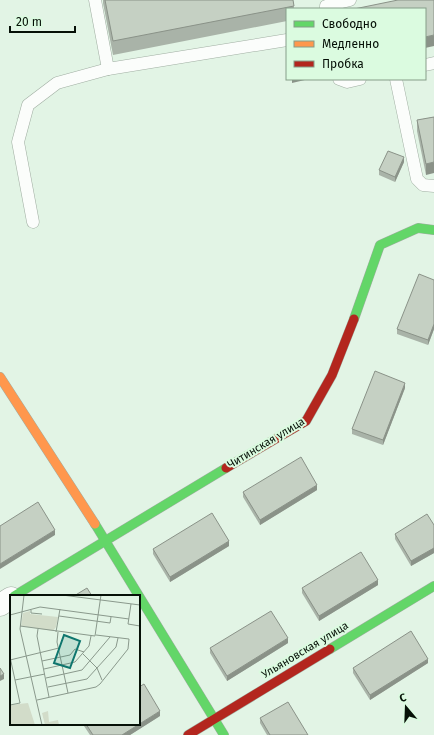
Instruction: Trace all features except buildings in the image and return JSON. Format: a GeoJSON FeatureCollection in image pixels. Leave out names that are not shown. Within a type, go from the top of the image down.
{"type":"FeatureCollection","features":[{"type":"Feature","properties":{"kind":"street","name":"Читинская улица"},"geometry":{"type":"LineString","coordinates":[[16,595],[306,421],[332,375],[354,320],[380,245],[418,228],[434,230]]}},
{"type":"Feature","properties":{"kind":"street"},"geometry":{"type":"LineString","coordinates":[[0,377],[106,540],[139,595]]}},
{"type":"Feature","properties":{"kind":"street","name":"Ульяновская улица"},"geometry":{"type":"LineString","coordinates":[[188,735],[434,586]]}},
{"type":"Feature","properties":{"kind":"street"},"geometry":{"type":"LineString","coordinates":[[140,596],[224,735]]}},
{"type":"Feature","properties":{"kind":"street"},"geometry":{"type":"LineString","coordinates":[[0,605],[10,599]]}},
{"type":"Feature","properties":{"kind":"lane"},"geometry":{"type":"LineString","coordinates":[[95,0],[108,69]]}},
{"type":"Feature","properties":{"kind":"lane"},"geometry":{"type":"LineString","coordinates":[[326,8],[326,6],[350,0]]}},
{"type":"Feature","properties":{"kind":"lane"},"geometry":{"type":"LineString","coordinates":[[34,222],[18,142],[28,105],[57,83],[108,69],[286,40]]}},
{"type":"Feature","properties":{"kind":"lane"},"geometry":{"type":"LineString","coordinates":[[342,80],[347,82],[356,80]]}},
{"type":"Feature","properties":{"kind":"lane"},"geometry":{"type":"LineString","coordinates":[[396,80],[417,179],[424,186],[434,186]]}},
{"type":"Feature","properties":{"kind":"traffic: fast"},"geometry":{"type":"LineString","coordinates":[[354,319],[380,245],[418,228],[434,230]]}},
{"type":"Feature","properties":{"kind":"traffic: fast"},"geometry":{"type":"LineString","coordinates":[[16,595],[226,468]]}},
{"type":"Feature","properties":{"kind":"traffic: fast"},"geometry":{"type":"LineString","coordinates":[[95,524],[138,595]]}},
{"type":"Feature","properties":{"kind":"traffic: fast"},"geometry":{"type":"LineString","coordinates":[[330,649],[434,586]]}},
{"type":"Feature","properties":{"kind":"traffic: fast"},"geometry":{"type":"LineString","coordinates":[[140,598],[224,735]]}},
{"type":"Feature","properties":{"kind":"traffic: slow"},"geometry":{"type":"LineString","coordinates":[[0,377],[95,524]]}},
{"type":"Feature","properties":{"kind":"traffic: jam"},"geometry":{"type":"LineString","coordinates":[[226,468],[306,421],[332,375],[354,319]]}},
{"type":"Feature","properties":{"kind":"traffic: jam"},"geometry":{"type":"LineString","coordinates":[[188,735],[330,649]]}}]}
